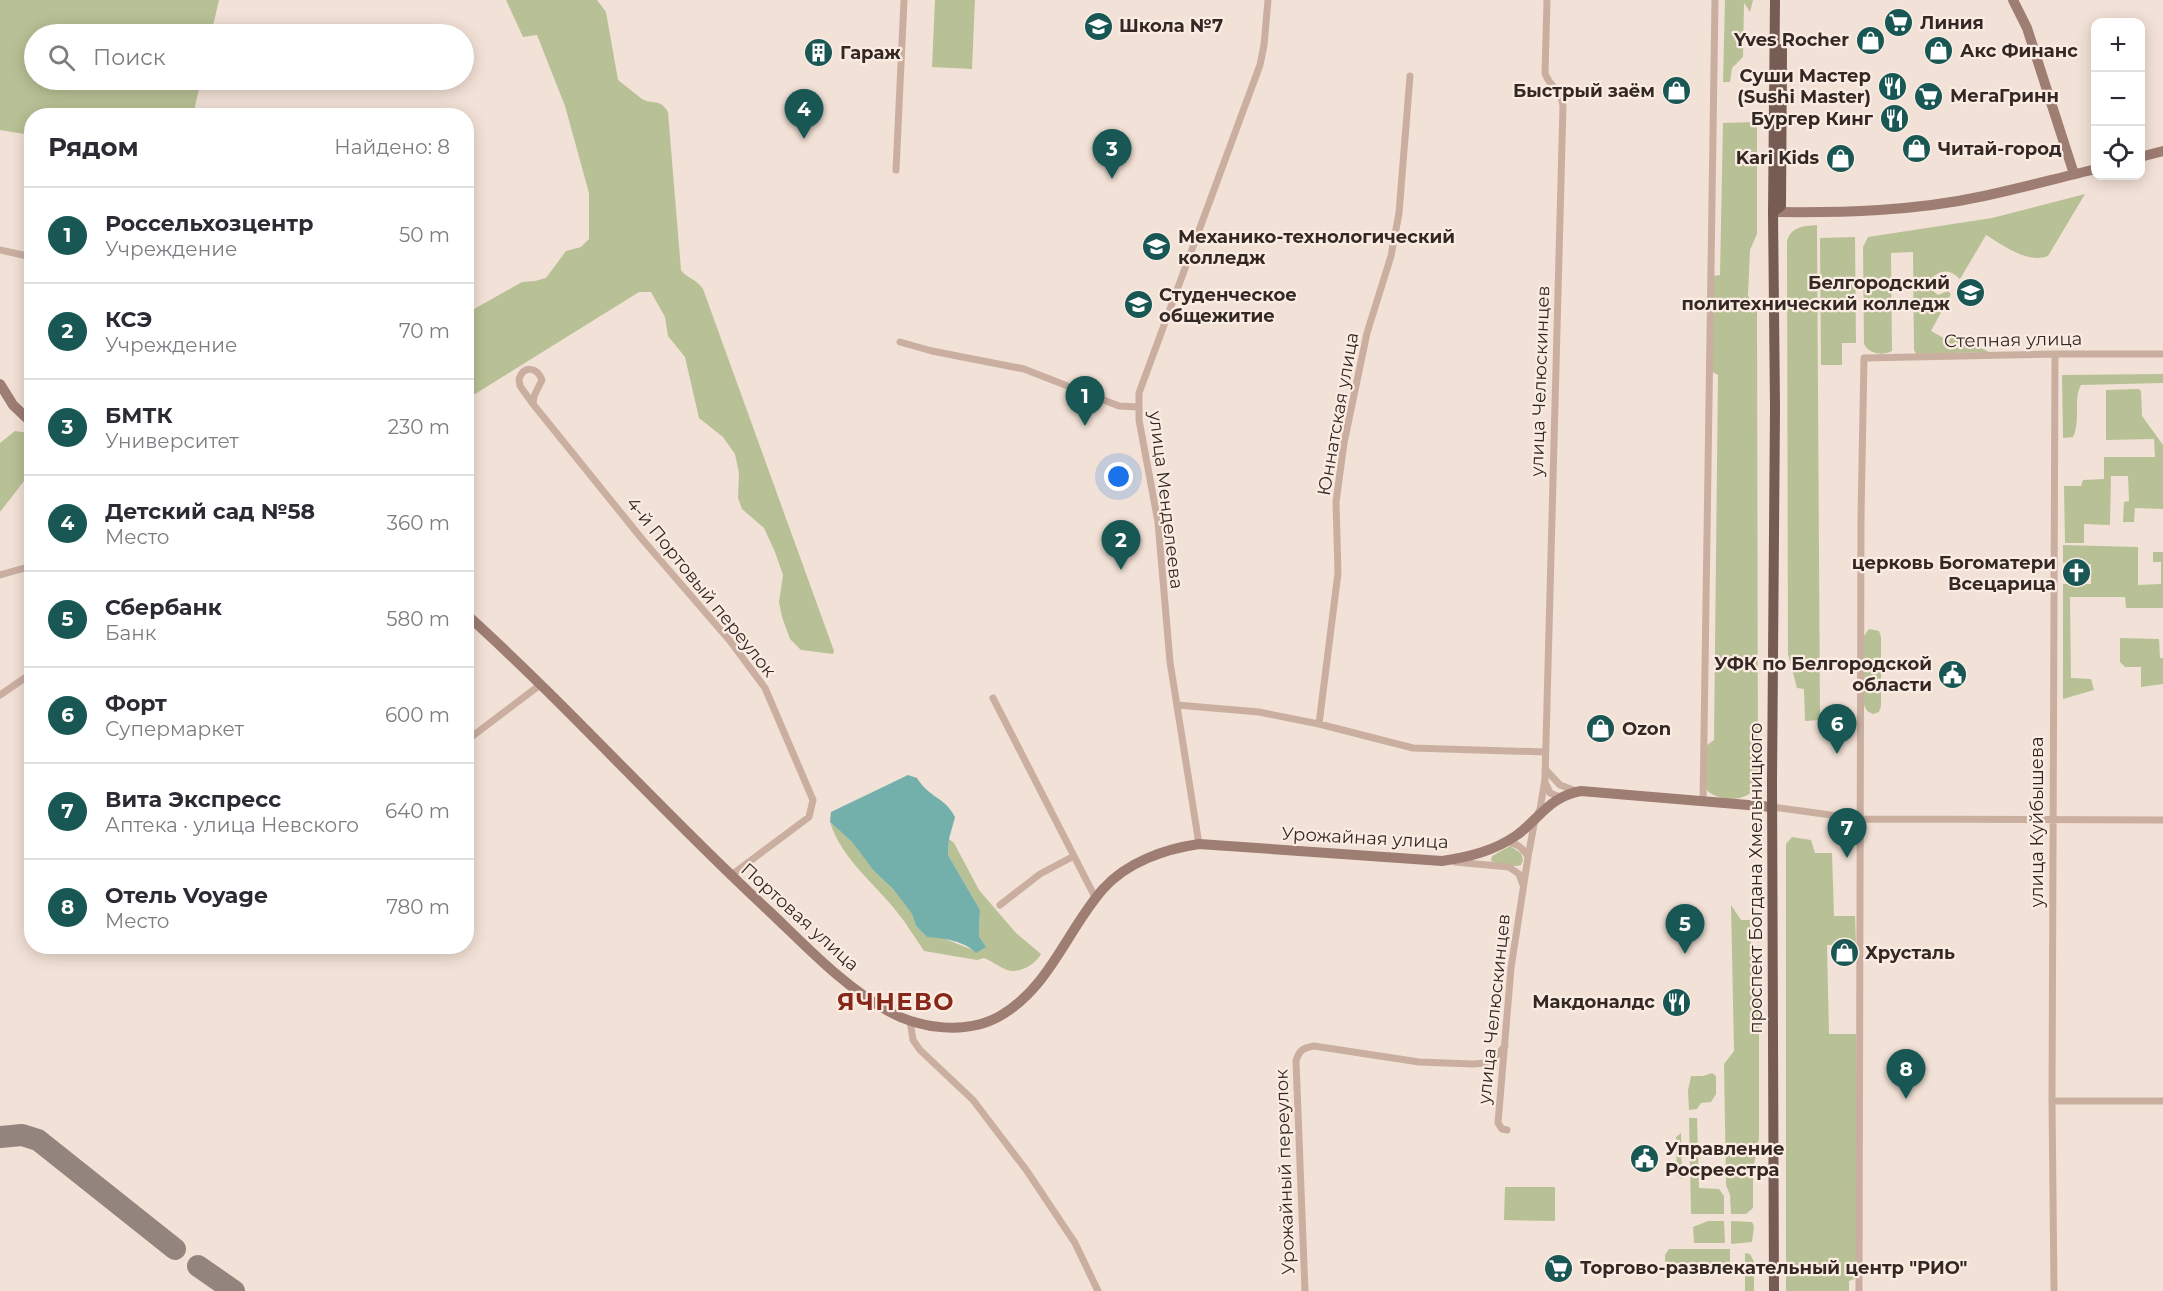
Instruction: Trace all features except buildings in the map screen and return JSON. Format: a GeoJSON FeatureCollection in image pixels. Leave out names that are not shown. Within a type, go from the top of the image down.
{"type":"FeatureCollection","features":[{"type":"Feature","properties":{"kind":"main road","name":"проспект Богдана Хмельницкого"},"geometry":{"type":"LineString","coordinates":[[1774,1291],[1772,807],[1775,0]]}},
{"type":"Feature","properties":{"kind":"main road","name":"проспект Богдана Хмельницкого"},"geometry":{"type":"LineString","coordinates":[[1773,212],[1781,206],[1782,0]]}},
{"type":"Feature","properties":{"kind":"street"},"geometry":{"type":"LineString","coordinates":[[896,170],[904,0]]}},
{"type":"Feature","properties":{"kind":"street","name":"улица Менделеева"},"geometry":{"type":"LineString","coordinates":[[1199,844],[1170,662],[1158,522],[1143,445],[1139,393],[1260,65],[1268,0]]}},
{"type":"Feature","properties":{"kind":"street","name":"улица Челюскинцев"},"geometry":{"type":"LineString","coordinates":[[1507,1130],[1502,1129],[1498,1123],[1511,968],[1527,857],[1535,819],[1540,809],[1545,779],[1563,106],[1562,96],[1548,82],[1545,73],[1547,0]]}},
{"type":"Feature","properties":{"kind":"street"},"geometry":{"type":"LineString","coordinates":[[1703,802],[1715,0]]}},
{"type":"Feature","properties":{"kind":"street"},"geometry":{"type":"LineString","coordinates":[[2013,0],[2027,28],[2073,174]]}},
{"type":"Feature","properties":{"kind":"street","name":"Юннатская улица"},"geometry":{"type":"LineString","coordinates":[[1318,724],[1336,595],[1338,573],[1336,502],[1344,443],[1367,333],[1391,256],[1399,213],[1410,76]]}},
{"type":"Feature","properties":{"kind":"street"},"geometry":{"type":"LineString","coordinates":[[2145,156],[2163,151]]}},
{"type":"Feature","properties":{"kind":"street"},"geometry":{"type":"LineString","coordinates":[[1773,212],[1882,209],[1934,204],[1983,196],[2091,170]]}},
{"type":"Feature","properties":{"kind":"street"},"geometry":{"type":"LineString","coordinates":[[0,250],[24,255]]}},
{"type":"Feature","properties":{"kind":"street"},"geometry":{"type":"LineString","coordinates":[[900,342],[1024,369],[1119,406],[1139,407]]}},
{"type":"Feature","properties":{"kind":"street","name":"улица Куйбышева"},"geometry":{"type":"LineString","coordinates":[[2054,1291],[2052,820],[2055,354]]}},
{"type":"Feature","properties":{"kind":"street","name":"Степная улица"},"geometry":{"type":"LineString","coordinates":[[1860,819],[1864,358],[2163,354]]}},
{"type":"Feature","properties":{"kind":"street","name":"4-й Портовый переулок"},"geometry":{"type":"LineString","coordinates":[[533,404],[542,380],[534,369],[526,370],[521,374],[520,386],[533,404],[642,538],[730,641],[765,688],[813,800],[809,817],[730,876]]}},
{"type":"Feature","properties":{"kind":"street"},"geometry":{"type":"LineString","coordinates":[[0,384],[13,405],[24,415]]}},
{"type":"Feature","properties":{"kind":"street"},"geometry":{"type":"LineString","coordinates":[[0,575],[24,568]]}},
{"type":"Feature","properties":{"kind":"street","name":"Портовая улица"},"geometry":{"type":"LineString","coordinates":[[474,622],[730,876],[842,979],[881,1006],[910,1021]]}},
{"type":"Feature","properties":{"kind":"street"},"geometry":{"type":"LineString","coordinates":[[0,695],[24,678]]}},
{"type":"Feature","properties":{"kind":"street"},"geometry":{"type":"LineString","coordinates":[[474,735],[540,685]]}},
{"type":"Feature","properties":{"kind":"street"},"geometry":{"type":"LineString","coordinates":[[993,698],[1096,899]]}},
{"type":"Feature","properties":{"kind":"street"},"geometry":{"type":"LineString","coordinates":[[1177,705],[1259,712],[1413,748],[1545,752]]}},
{"type":"Feature","properties":{"kind":"street"},"geometry":{"type":"LineString","coordinates":[[1545,769],[1560,785],[1581,792]]}},
{"type":"Feature","properties":{"kind":"street"},"geometry":{"type":"LineString","coordinates":[[1545,779],[1550,793],[1560,797]]}},
{"type":"Feature","properties":{"kind":"street","name":"Урожайная улица"},"geometry":{"type":"LineString","coordinates":[[910,1021],[945,1027],[963,1027],[981,1024],[1019,1004],[1038,984],[1104,888],[1142,861],[1171,849],[1199,844],[1442,861],[1479,854],[1506,842],[1560,797],[1581,792],[1772,807]]}},
{"type":"Feature","properties":{"kind":"street"},"geometry":{"type":"LineString","coordinates":[[1772,807],[1860,819],[2163,820]]}},
{"type":"Feature","properties":{"kind":"street"},"geometry":{"type":"LineString","coordinates":[[1859,1291],[1860,819]]}},
{"type":"Feature","properties":{"kind":"street"},"geometry":{"type":"LineString","coordinates":[[1506,842],[1517,844],[1527,857]]}},
{"type":"Feature","properties":{"kind":"street"},"geometry":{"type":"LineString","coordinates":[[1000,905],[1040,874],[1074,856]]}},
{"type":"Feature","properties":{"kind":"street"},"geometry":{"type":"LineString","coordinates":[[1442,861],[1509,867],[1519,874],[1522,885]]}},
{"type":"Feature","properties":{"kind":"street"},"geometry":{"type":"LineString","coordinates":[[910,1021],[913,1040],[920,1050],[973,1100],[1027,1171],[1075,1243],[1098,1291]]}},
{"type":"Feature","properties":{"kind":"street","name":"Урожайный переулок"},"geometry":{"type":"LineString","coordinates":[[1305,1291],[1296,1061],[1298,1053],[1314,1046],[1419,1062],[1473,1064],[1486,1063],[1504,1046]]}},
{"type":"Feature","properties":{"kind":"street"},"geometry":{"type":"LineString","coordinates":[[2052,1101],[2163,1101]]}},
{"type":"Feature","properties":{"kind":"green space"},"geometry":{"type":"Polygon","coordinates":[[[0,0],[219,0],[213,24],[24,24],[24,90],[199,90],[195,108],[24,108],[24,134],[0,130],[0,0]]]}},
{"type":"Feature","properties":{"kind":"green space"},"geometry":{"type":"Polygon","coordinates":[[[506,0],[597,0],[606,12],[618,80],[642,99],[659,103],[668,112],[681,270],[703,289],[834,651],[833,654],[801,650],[790,639],[779,602],[783,575],[775,552],[764,528],[742,509],[738,498],[739,473],[735,454],[723,437],[699,418],[685,357],[668,336],[665,317],[651,292],[639,292],[474,395],[474,309],[522,282],[546,278],[566,251],[581,247],[589,239],[589,193],[565,106],[537,35],[523,37],[506,0]]]}},
{"type":"Feature","properties":{"kind":"green space"},"geometry":{"type":"Polygon","coordinates":[[[935,0],[975,0],[972,69],[932,67],[935,0]]]}},
{"type":"Feature","properties":{"kind":"green space"},"geometry":{"type":"Polygon","coordinates":[[[1725,0],[1753,0],[1750,12],[1744,3],[1743,57],[1732,68],[1730,82],[1723,82],[1725,0]]]}},
{"type":"Feature","properties":{"kind":"green space"},"geometry":{"type":"Polygon","coordinates":[[[1757,122],[1757,234],[1750,250],[1748,296],[1757,309],[1758,779],[1750,793],[1735,799],[1726,799],[1711,794],[1706,789],[1706,746],[1714,740],[1718,375],[1711,371],[1713,276],[1720,275],[1723,123],[1757,122]]]}},
{"type":"Feature","properties":{"kind":"green space"},"geometry":{"type":"Polygon","coordinates":[[[2085,194],[2048,256],[2032,258],[2024,256],[1986,235],[1960,279],[1947,272],[1934,276],[1932,287],[1934,291],[1938,295],[1948,291],[1951,294],[1931,331],[1949,341],[1953,334],[1989,352],[1916,354],[1914,350],[1913,252],[1891,253],[1892,351],[1876,353],[1866,347],[1864,344],[1863,247],[1868,237],[1992,218],[2085,194]]]}},
{"type":"Feature","properties":{"kind":"green space"},"geometry":{"type":"Polygon","coordinates":[[[1817,225],[1820,720],[1805,721],[1804,689],[1797,688],[1788,654],[1787,242],[1794,230],[1817,225]]]}},
{"type":"Feature","properties":{"kind":"green space"},"geometry":{"type":"Polygon","coordinates":[[[1855,237],[1856,343],[1842,343],[1842,365],[1821,365],[1820,238],[1855,237]]]}},
{"type":"Feature","properties":{"kind":"green space"},"geometry":{"type":"Polygon","coordinates":[[[2163,374],[2163,383],[2081,385],[2073,437],[2063,438],[2062,375],[2163,374]]]}},
{"type":"Feature","properties":{"kind":"green space"},"geometry":{"type":"Polygon","coordinates":[[[2139,389],[2142,416],[2163,445],[2163,509],[2135,508],[2134,522],[2123,522],[2124,502],[2129,501],[2128,476],[2111,476],[2110,525],[2084,524],[2084,543],[2065,543],[2064,486],[2081,486],[2083,480],[2104,479],[2104,457],[2155,457],[2154,439],[2106,440],[2106,390],[2139,389]]]}},
{"type":"Feature","properties":{"kind":"green space"},"geometry":{"type":"Polygon","coordinates":[[[15,431],[24,432],[24,481],[0,512],[0,443],[15,431]]]}},
{"type":"Feature","properties":{"kind":"green space"},"geometry":{"type":"Polygon","coordinates":[[[2063,545],[2138,547],[2138,585],[2161,584],[2161,562],[2153,562],[2153,552],[2163,552],[2163,608],[2126,608],[2125,597],[2070,597],[2071,678],[2091,679],[2094,690],[2063,699],[2063,584],[2091,584],[2091,564],[2063,563],[2063,545]]]}},
{"type":"Feature","properties":{"kind":"green space"},"geometry":{"type":"Polygon","coordinates":[[[1869,629],[1879,631],[1881,637],[1881,706],[1879,712],[1873,714],[1867,711],[1864,705],[1864,636],[1869,629]]]}},
{"type":"Feature","properties":{"kind":"green space"},"geometry":{"type":"Polygon","coordinates":[[[2120,638],[2159,639],[2160,658],[2163,658],[2163,684],[2141,687],[2141,667],[2125,667],[2120,662],[2120,638]]]}},
{"type":"Feature","properties":{"kind":"green space"},"geometry":{"type":"Polygon","coordinates":[[[830,822],[852,842],[873,870],[893,889],[912,914],[916,926],[927,937],[940,937],[973,950],[979,937],[980,910],[948,855],[949,839],[954,843],[979,890],[1016,933],[1041,954],[1026,968],[1012,971],[984,958],[977,960],[924,951],[897,912],[850,859],[830,822]]]}},
{"type":"Feature","properties":{"kind":"green space"},"geometry":{"type":"Polygon","coordinates":[[[1792,837],[1811,840],[1815,853],[1832,853],[1834,916],[1855,916],[1856,944],[1827,945],[1829,1034],[1856,1034],[1857,1278],[1849,1281],[1849,1291],[1786,1291],[1786,844],[1792,837]]]}},
{"type":"Feature","properties":{"kind":"green space"},"geometry":{"type":"Polygon","coordinates":[[[1510,846],[1521,853],[1523,860],[1521,865],[1511,866],[1491,861],[1492,856],[1510,846]]]}},
{"type":"Feature","properties":{"kind":"green space"},"geometry":{"type":"Polygon","coordinates":[[[1731,905],[1741,920],[1750,920],[1752,985],[1759,1006],[1759,1138],[1753,1170],[1753,1208],[1746,1214],[1731,1214],[1730,1195],[1726,1185],[1724,1064],[1734,1051],[1731,905]]]}},
{"type":"Feature","properties":{"kind":"green space"},"geometry":{"type":"Polygon","coordinates":[[[1712,1073],[1716,1076],[1716,1094],[1711,1102],[1701,1103],[1697,1109],[1689,1110],[1688,1090],[1691,1076],[1712,1073]]]}},
{"type":"Feature","properties":{"kind":"green space"},"geometry":{"type":"Polygon","coordinates":[[[1689,1118],[1697,1118],[1699,1188],[1719,1189],[1724,1196],[1724,1214],[1691,1214],[1689,1118]]]}},
{"type":"Feature","properties":{"kind":"green space"},"geometry":{"type":"Polygon","coordinates":[[[1681,1133],[1682,1179],[1677,1176],[1676,1137],[1681,1133]]]}},
{"type":"Feature","properties":{"kind":"green space"},"geometry":{"type":"Polygon","coordinates":[[[1505,1187],[1555,1187],[1555,1221],[1504,1220],[1505,1187]]]}},
{"type":"Feature","properties":{"kind":"green space"},"geometry":{"type":"Polygon","coordinates":[[[1708,1221],[1724,1221],[1725,1243],[1694,1243],[1693,1227],[1708,1221]]]}},
{"type":"Feature","properties":{"kind":"green space"},"geometry":{"type":"Polygon","coordinates":[[[1731,1221],[1752,1222],[1754,1226],[1752,1242],[1731,1244],[1731,1221]]]}},
{"type":"Feature","properties":{"kind":"green space"},"geometry":{"type":"Polygon","coordinates":[[[1669,1249],[1730,1249],[1730,1269],[1726,1273],[1666,1274],[1665,1255],[1669,1249]]]}},
{"type":"Feature","properties":{"kind":"green space"},"geometry":{"type":"Polygon","coordinates":[[[1745,1253],[1750,1254],[1754,1262],[1754,1291],[1745,1291],[1745,1253]]]}},
{"type":"Feature","properties":{"kind":"water"},"geometry":{"type":"Polygon","coordinates":[[[908,775],[917,778],[926,790],[951,810],[955,817],[949,839],[948,855],[980,910],[979,937],[986,947],[976,953],[960,943],[927,937],[916,926],[912,914],[893,889],[873,870],[852,842],[830,822],[831,812],[908,775]]]}},
{"type":"Feature","properties":{"kind":"taxiway"},"geometry":{"type":"LineString","coordinates":[[0,1137],[22,1135],[38,1140],[175,1249]]}},
{"type":"Feature","properties":{"kind":"taxiway"},"geometry":{"type":"LineString","coordinates":[[198,1266],[234,1291]]}},
{"type":"Feature","properties":{"kind":"place","name":"Линия"},"geometry":{"type":"Point","coordinates":[1899,23]}},
{"type":"Feature","properties":{"kind":"place","name":"Школа №7"},"geometry":{"type":"Point","coordinates":[1098,26]}},
{"type":"Feature","properties":{"kind":"place","name":"Yves Rocher"},"geometry":{"type":"Point","coordinates":[1870,40]}},
{"type":"Feature","properties":{"kind":"place","name":"Акс Финанс"},"geometry":{"type":"Point","coordinates":[1939,51]}},
{"type":"Feature","properties":{"kind":"place","name":"Гараж"},"geometry":{"type":"Point","coordinates":[819,53]}},
{"type":"Feature","properties":{"kind":"place","name":"Суши Мастер (Sushi Master)"},"geometry":{"type":"Point","coordinates":[1892,86]}},
{"type":"Feature","properties":{"kind":"place","name":"Быстрый заём"},"geometry":{"type":"Point","coordinates":[1676,91]}},
{"type":"Feature","properties":{"kind":"place","name":"МегаГринн"},"geometry":{"type":"Point","coordinates":[1929,96]}},
{"type":"Feature","properties":{"kind":"place","name":"Бургер Кинг"},"geometry":{"type":"Point","coordinates":[1894,119]}},
{"type":"Feature","properties":{"kind":"place","name":"Детский сад №58"},"geometry":{"type":"Point","coordinates":[804,139]}},
{"type":"Feature","properties":{"kind":"place","name":"Читай-город"},"geometry":{"type":"Point","coordinates":[1917,149]}},
{"type":"Feature","properties":{"kind":"place","name":"Kari Kids"},"geometry":{"type":"Point","coordinates":[1840,158]}},
{"type":"Feature","properties":{"kind":"place","name":"БМТК"},"geometry":{"type":"Point","coordinates":[1112,179]}},
{"type":"Feature","properties":{"kind":"place","name":"Механико-технологический колледж"},"geometry":{"type":"Point","coordinates":[1157,247]}},
{"type":"Feature","properties":{"kind":"place","name":"Белгородский политехнический колледж"},"geometry":{"type":"Point","coordinates":[1971,293]}},
{"type":"Feature","properties":{"kind":"place","name":"Студенческое общежитие"},"geometry":{"type":"Point","coordinates":[1138,305]}},
{"type":"Feature","properties":{"kind":"place","name":"Россельхозцентр"},"geometry":{"type":"Point","coordinates":[1085,426]}},
{"type":"Feature","properties":{"kind":"place","name":"КСЭ"},"geometry":{"type":"Point","coordinates":[1121,570]}},
{"type":"Feature","properties":{"kind":"place","name":"церковь Богоматери Всецарица"},"geometry":{"type":"Point","coordinates":[2077,573]}},
{"type":"Feature","properties":{"kind":"place","name":"УФК по Белгородской области"},"geometry":{"type":"Point","coordinates":[1953,674]}},
{"type":"Feature","properties":{"kind":"place","name":"Ozon"},"geometry":{"type":"Point","coordinates":[1601,729]}},
{"type":"Feature","properties":{"kind":"place","name":"Форт"},"geometry":{"type":"Point","coordinates":[1837,754]}},
{"type":"Feature","properties":{"kind":"place","name":"Вита Экспресс"},"geometry":{"type":"Point","coordinates":[1847,858]}},
{"type":"Feature","properties":{"kind":"place","name":"Хрусталь"},"geometry":{"type":"Point","coordinates":[1844,953]}},
{"type":"Feature","properties":{"kind":"place","name":"Сбербанк"},"geometry":{"type":"Point","coordinates":[1685,954]}},
{"type":"Feature","properties":{"kind":"place","name":"Макдоналдс"},"geometry":{"type":"Point","coordinates":[1676,1002]}},
{"type":"Feature","properties":{"kind":"place","name":"Отель Voyage"},"geometry":{"type":"Point","coordinates":[1906,1099]}},
{"type":"Feature","properties":{"kind":"place","name":"Управление Росреестра"},"geometry":{"type":"Point","coordinates":[1644,1159]}},
{"type":"Feature","properties":{"kind":"place","name":"Торгово-развлекательный центр \"РИО\""},"geometry":{"type":"Point","coordinates":[1559,1268]}},
{"type":"Feature","properties":{"kind":"district","name":"ЯЧНЕВО"},"geometry":{"type":"Point","coordinates":[896,1002]}}]}
